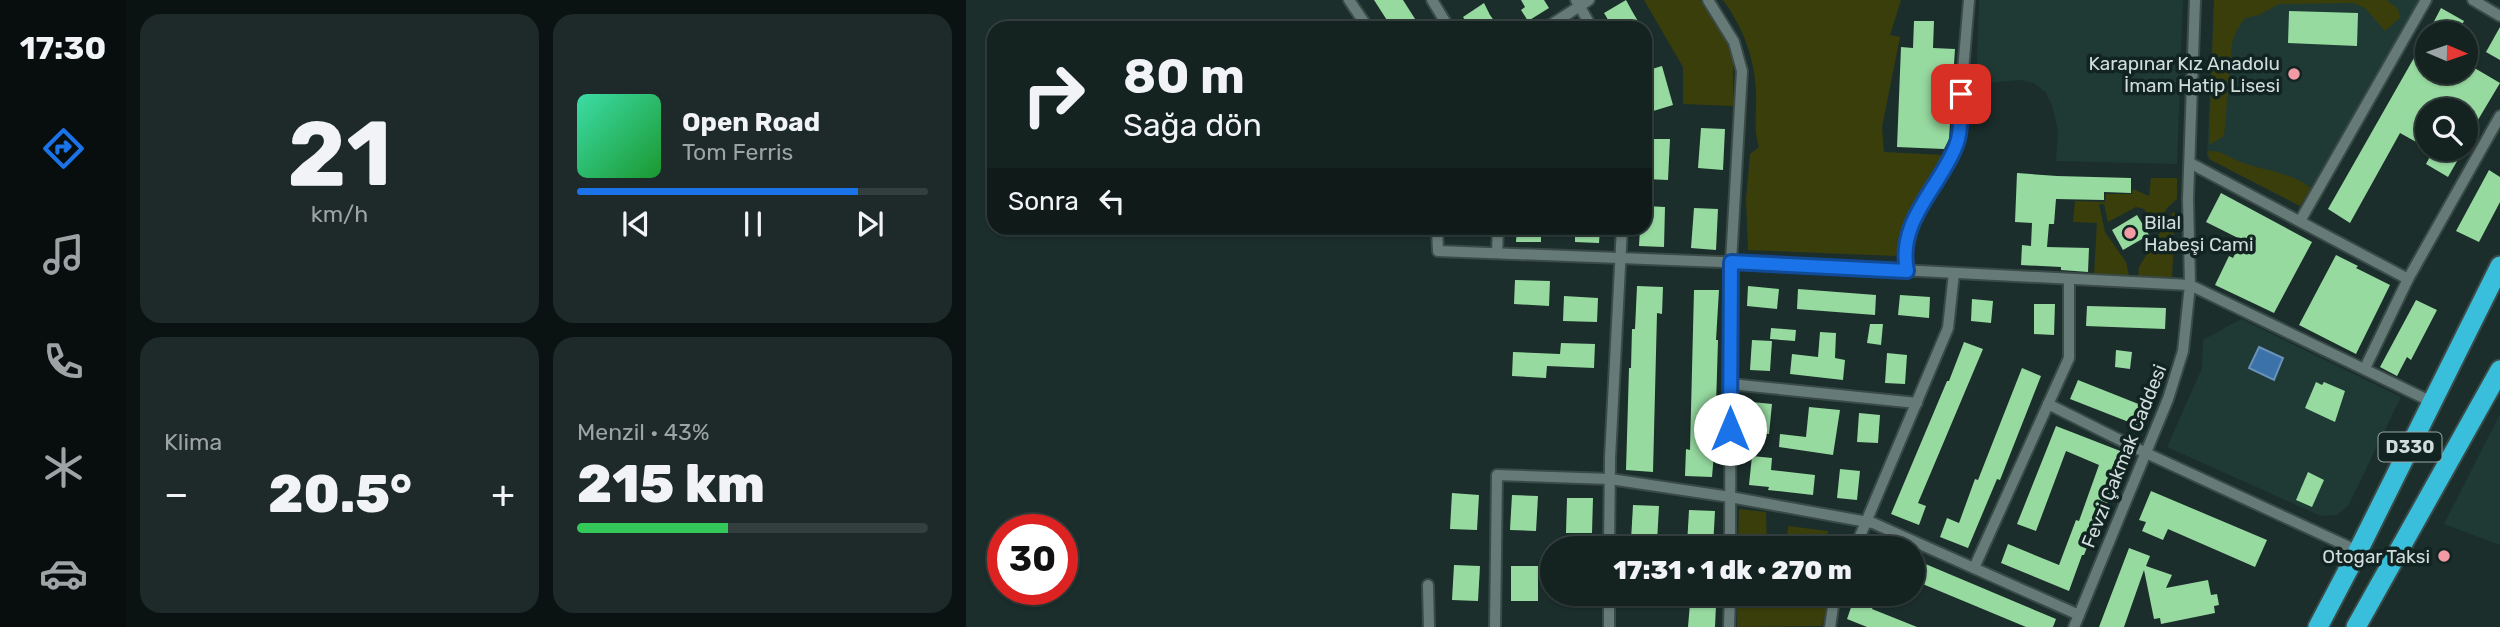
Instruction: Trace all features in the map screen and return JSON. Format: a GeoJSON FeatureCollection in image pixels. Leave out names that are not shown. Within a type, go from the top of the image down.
{"type":"FeatureCollection","features":[{"type":"Feature","properties":{"kind":"highway","name":"D330"},"geometry":{"type":"LineString","coordinates":[[2318,627],[2500,266]]}},
{"type":"Feature","properties":{"kind":"highway","name":"D330"},"geometry":{"type":"LineString","coordinates":[[2356,627],[2500,370]]}},
{"type":"Feature","properties":{"kind":"street"},"geometry":{"type":"LineString","coordinates":[[1349,0],[1363,21]]}},
{"type":"Feature","properties":{"kind":"street"},"geometry":{"type":"LineString","coordinates":[[1432,0],[1445,21]]}},
{"type":"Feature","properties":{"kind":"street"},"geometry":{"type":"LineString","coordinates":[[1708,0],[1734,42],[1742,71],[1731,262],[1730,536]]}},
{"type":"Feature","properties":{"kind":"street"},"geometry":{"type":"LineString","coordinates":[[1907,271],[1904,257],[1910,229],[1957,142],[1969,0]]}},
{"type":"Feature","properties":{"kind":"street","name":"Fevzi Çakmak Caddesi"},"geometry":{"type":"LineString","coordinates":[[2074,627],[2168,399],[2183,351],[2190,285],[2190,163],[2195,0]]}},
{"type":"Feature","properties":{"kind":"street"},"geometry":{"type":"LineString","coordinates":[[2300,221],[2426,0]]}},
{"type":"Feature","properties":{"kind":"street"},"geometry":{"type":"LineString","coordinates":[[2473,0],[2500,16]]}},
{"type":"Feature","properties":{"kind":"street"},"geometry":{"type":"LineString","coordinates":[[1555,21],[1581,2],[1589,21]]}},
{"type":"Feature","properties":{"kind":"street"},"geometry":{"type":"LineString","coordinates":[[2365,368],[2408,279],[2500,116]]}},
{"type":"Feature","properties":{"kind":"street"},"geometry":{"type":"LineString","coordinates":[[2190,163],[2408,279]]}},
{"type":"Feature","properties":{"kind":"street"},"geometry":{"type":"LineString","coordinates":[[1437,235],[1438,251],[1731,262],[2190,285],[2432,402]]}},
{"type":"Feature","properties":{"kind":"street"},"geometry":{"type":"LineString","coordinates":[[1497,253],[1498,235]]}},
{"type":"Feature","properties":{"kind":"street"},"geometry":{"type":"LineString","coordinates":[[1609,536],[1622,235]]}},
{"type":"Feature","properties":{"kind":"street"},"geometry":{"type":"LineString","coordinates":[[1861,536],[1948,328],[1954,273]]}},
{"type":"Feature","properties":{"kind":"street"},"geometry":{"type":"LineString","coordinates":[[1974,568],[2069,358],[2069,280]]}},
{"type":"Feature","properties":{"kind":"street"},"geometry":{"type":"LineString","coordinates":[[1730,384],[1917,403]]}},
{"type":"Feature","properties":{"kind":"street"},"geometry":{"type":"LineString","coordinates":[[2048,404],[2146,453],[2358,551]]}},
{"type":"Feature","properties":{"kind":"street"},"geometry":{"type":"LineString","coordinates":[[1495,627],[1497,475],[1610,479],[1867,522],[2079,615]]}},
{"type":"Feature","properties":{"kind":"street"},"geometry":{"type":"LineString","coordinates":[[1428,585],[1429,627]]}},
{"type":"Feature","properties":{"kind":"street"},"geometry":{"type":"LineString","coordinates":[[1609,606],[1609,627]]}},
{"type":"Feature","properties":{"kind":"street"},"geometry":{"type":"LineString","coordinates":[[1729,627],[1730,606]]}},
{"type":"Feature","properties":{"kind":"street"},"geometry":{"type":"LineString","coordinates":[[1830,627],[1833,606]]}},
{"type":"Feature","properties":{"kind":"shaded area"},"geometry":{"type":"Polygon","coordinates":[[[1979,0],[2183,0],[2177,164],[2056,161],[2058,131],[2052,105],[2046,93],[2034,83],[2020,80],[1976,84],[1979,0]]]}},
{"type":"Feature","properties":{"kind":"shaded area","name":"Karapınar Kız Anadolu İmam Hatip Lisesi"},"geometry":{"type":"Polygon","coordinates":[[[2214,0],[2418,0],[2300,206],[2207,156],[2214,0]]]}},
{"type":"Feature","properties":{"kind":"shaded area"},"geometry":{"type":"Polygon","coordinates":[[[2241,319],[2401,397],[2348,506],[2337,515],[2321,516],[2167,447],[2202,368],[2203,340],[2241,319]]]}},
{"type":"Feature","properties":{"kind":"shaded area"},"geometry":{"type":"Polygon","coordinates":[[[2500,414],[2500,545],[2444,524],[2500,414]]]}},
{"type":"Feature","properties":{"kind":"green space"},"geometry":{"type":"Polygon","coordinates":[[[1644,0],[1700,0],[1733,56],[1733,106],[1683,104],[1683,67],[1644,0]]]}},
{"type":"Feature","properties":{"kind":"green space"},"geometry":{"type":"Polygon","coordinates":[[[1723,0],[1901,0],[1890,35],[1900,37],[1882,127],[1884,152],[1945,155],[1931,174],[1903,225],[1896,256],[1748,250],[1746,199],[1750,154],[1759,147],[1755,80],[1747,44],[1723,0]]]}},
{"type":"Feature","properties":{"kind":"green space"},"geometry":{"type":"Polygon","coordinates":[[[2214,0],[2387,0],[2398,9],[2400,18],[2385,31],[2365,8],[2353,3],[2279,4],[2259,15],[2245,18],[2232,43],[2224,136],[2209,145],[2214,0]]]}},
{"type":"Feature","properties":{"kind":"green space"},"geometry":{"type":"Polygon","coordinates":[[[2208,151],[2220,152],[2238,161],[2285,175],[2311,188],[2300,206],[2209,159],[2208,151]]]}},
{"type":"Feature","properties":{"kind":"green space"},"geometry":{"type":"Polygon","coordinates":[[[2151,178],[2177,178],[2177,199],[2167,208],[2156,228],[2144,209],[2136,207],[2108,222],[2104,204],[2099,204],[2105,232],[2126,262],[2129,276],[2094,274],[2097,223],[2073,222],[2075,201],[2105,202],[2106,194],[2132,194],[2133,189],[2149,196],[2151,178]]]}},
{"type":"Feature","properties":{"kind":"green space"},"geometry":{"type":"Polygon","coordinates":[[[2175,212],[2172,279],[2138,277],[2139,267],[2171,214],[2175,212]]]}},
{"type":"Feature","properties":{"kind":"green space"},"geometry":{"type":"Polygon","coordinates":[[[1739,509],[1766,512],[1767,536],[1738,536],[1739,509]]]}},
{"type":"Feature","properties":{"kind":"green space"},"geometry":{"type":"Polygon","coordinates":[[[1788,526],[1828,531],[1827,536],[1787,536],[1788,526]]]}},
{"type":"Feature","properties":{"kind":"green space"},"geometry":{"type":"Polygon","coordinates":[[[1737,606],[1827,606],[1822,626],[1737,627],[1737,606]]]}},
{"type":"Feature","properties":{"kind":"water"},"geometry":{"type":"Polygon","coordinates":[[[2259,347],[2283,358],[2274,380],[2249,368],[2259,347]]]}},
{"type":"Feature","properties":{"kind":"building"},"geometry":{"type":"Polygon","coordinates":[[[1374,0],[1403,0],[1416,21],[1388,21],[1374,0]]]}},
{"type":"Feature","properties":{"kind":"building"},"geometry":{"type":"Polygon","coordinates":[[[1521,0],[1544,0],[1549,8],[1528,21],[1521,10],[1525,7],[1521,0]]]}},
{"type":"Feature","properties":{"kind":"building"},"geometry":{"type":"Polygon","coordinates":[[[1626,0],[1638,21],[1609,21],[1604,13],[1626,0]]]}},
{"type":"Feature","properties":{"kind":"building"},"geometry":{"type":"Polygon","coordinates":[[[1484,3],[1494,21],[1466,21],[1463,17],[1484,3]]]}},
{"type":"Feature","properties":{"kind":"building"},"geometry":{"type":"Polygon","coordinates":[[[2441,8],[2464,21],[2434,21],[2441,8]]]}},
{"type":"Feature","properties":{"kind":"building"},"geometry":{"type":"Polygon","coordinates":[[[2289,11],[2358,13],[2357,46],[2288,43],[2289,11]]]}},
{"type":"Feature","properties":{"kind":"building"},"geometry":{"type":"Polygon","coordinates":[[[1914,21],[1934,21],[1933,48],[1955,49],[1949,139],[1944,149],[1897,147],[1901,47],[1913,48],[1914,21]]]}},
{"type":"Feature","properties":{"kind":"building"},"geometry":{"type":"Polygon","coordinates":[[[2500,27],[2500,60],[2486,52],[2500,27]]]}},
{"type":"Feature","properties":{"kind":"building"},"geometry":{"type":"Polygon","coordinates":[[[2415,56],[2415,84],[2478,84],[2478,70],[2500,83],[2478,120],[2478,98],[2415,98],[2415,141],[2400,133],[2350,223],[2328,209],[2415,56]]]}},
{"type":"Feature","properties":{"kind":"building"},"geometry":{"type":"Polygon","coordinates":[[[1662,66],[1673,105],[1652,111],[1652,69],[1662,66]]]}},
{"type":"Feature","properties":{"kind":"building"},"geometry":{"type":"Polygon","coordinates":[[[1701,128],[1725,129],[1723,170],[1698,168],[1701,128]]]}},
{"type":"Feature","properties":{"kind":"building"},"geometry":{"type":"Polygon","coordinates":[[[1652,139],[1670,139],[1668,180],[1652,179],[1652,139]]]}},
{"type":"Feature","properties":{"kind":"building"},"geometry":{"type":"Polygon","coordinates":[[[2428,161],[2457,161],[2448,177],[2426,164],[2428,161]]]}},
{"type":"Feature","properties":{"kind":"building"},"geometry":{"type":"Polygon","coordinates":[[[2489,170],[2500,177],[2500,202],[2479,242],[2456,231],[2489,170]]]}},
{"type":"Feature","properties":{"kind":"building"},"geometry":{"type":"Polygon","coordinates":[[[2017,173],[2131,178],[2131,193],[2104,192],[2104,200],[2056,199],[2054,224],[2049,224],[2047,247],[2089,248],[2088,272],[2061,270],[2061,267],[2021,265],[2022,245],[2031,246],[2032,223],[2015,222],[2017,173]]]}},
{"type":"Feature","properties":{"kind":"building"},"geometry":{"type":"Polygon","coordinates":[[[2221,193],[2312,242],[2274,313],[2215,285],[2229,256],[2233,258],[2242,240],[2206,222],[2221,193]]]}},
{"type":"Feature","properties":{"kind":"building"},"geometry":{"type":"Polygon","coordinates":[[[1652,206],[1665,207],[1664,247],[1639,246],[1640,235],[1652,235],[1652,206]]]}},
{"type":"Feature","properties":{"kind":"building"},"geometry":{"type":"Polygon","coordinates":[[[1694,208],[1718,209],[1716,250],[1691,248],[1694,208]]]}},
{"type":"Feature","properties":{"kind":"building","name":"Bilal Habeşi Cami"},"geometry":{"type":"Polygon","coordinates":[[[2137,215],[2149,235],[2123,250],[2112,230],[2137,215]]]}},
{"type":"Feature","properties":{"kind":"building"},"geometry":{"type":"Polygon","coordinates":[[[1516,235],[1541,235],[1541,242],[1516,242],[1516,235]]]}},
{"type":"Feature","properties":{"kind":"building"},"geometry":{"type":"Polygon","coordinates":[[[1575,235],[1600,235],[1599,243],[1575,242],[1575,235]]]}},
{"type":"Feature","properties":{"kind":"building"},"geometry":{"type":"Polygon","coordinates":[[[2336,255],[2390,285],[2356,354],[2299,325],[2336,255]]]}},
{"type":"Feature","properties":{"kind":"building"},"geometry":{"type":"Polygon","coordinates":[[[1515,280],[1550,281],[1549,306],[1514,304],[1515,280]]]}},
{"type":"Feature","properties":{"kind":"building"},"geometry":{"type":"Polygon","coordinates":[[[1637,286],[1663,287],[1662,314],[1657,313],[1653,472],[1626,470],[1629,368],[1632,329],[1635,329],[1637,286]]]}},
{"type":"Feature","properties":{"kind":"building"},"geometry":{"type":"Polygon","coordinates":[[[1748,286],[1779,289],[1777,309],[1747,306],[1748,286]]]}},
{"type":"Feature","properties":{"kind":"building"},"geometry":{"type":"Polygon","coordinates":[[[1798,289],[1876,295],[1875,315],[1797,309],[1798,289]]]}},
{"type":"Feature","properties":{"kind":"building"},"geometry":{"type":"Polygon","coordinates":[[[1694,290],[1719,290],[1716,340],[1718,406],[1712,477],[1685,476],[1686,449],[1690,450],[1694,290]]]}},
{"type":"Feature","properties":{"kind":"building"},"geometry":{"type":"Polygon","coordinates":[[[1900,295],[1930,297],[1929,318],[1898,315],[1900,295]]]}},
{"type":"Feature","properties":{"kind":"building"},"geometry":{"type":"Polygon","coordinates":[[[1564,296],[1598,298],[1597,322],[1563,321],[1564,296]]]}},
{"type":"Feature","properties":{"kind":"building"},"geometry":{"type":"Polygon","coordinates":[[[1972,299],[1993,301],[1991,323],[1971,321],[1972,299]]]}},
{"type":"Feature","properties":{"kind":"building"},"geometry":{"type":"Polygon","coordinates":[[[2416,300],[2437,310],[2411,360],[2407,357],[2397,376],[2380,367],[2416,300]]]}},
{"type":"Feature","properties":{"kind":"building"},"geometry":{"type":"Polygon","coordinates":[[[2034,304],[2055,304],[2054,335],[2034,334],[2034,304]]]}},
{"type":"Feature","properties":{"kind":"building"},"geometry":{"type":"Polygon","coordinates":[[[2087,306],[2166,308],[2165,329],[2086,326],[2087,306]]]}},
{"type":"Feature","properties":{"kind":"building"},"geometry":{"type":"Polygon","coordinates":[[[1870,324],[1883,324],[1881,345],[1867,343],[1870,324]]]}},
{"type":"Feature","properties":{"kind":"building"},"geometry":{"type":"Polygon","coordinates":[[[1771,328],[1796,330],[1795,341],[1770,339],[1771,328]]]}},
{"type":"Feature","properties":{"kind":"building"},"geometry":{"type":"Polygon","coordinates":[[[1820,332],[1836,333],[1835,358],[1845,360],[1843,380],[1790,374],[1792,354],[1818,357],[1820,332]]]}},
{"type":"Feature","properties":{"kind":"building"},"geometry":{"type":"Polygon","coordinates":[[[1752,340],[1772,341],[1770,371],[1750,370],[1752,340]]]}},
{"type":"Feature","properties":{"kind":"building"},"geometry":{"type":"Polygon","coordinates":[[[1964,342],[1983,349],[1918,503],[1926,506],[1919,525],[1891,514],[1964,342]]]}},
{"type":"Feature","properties":{"kind":"building"},"geometry":{"type":"Polygon","coordinates":[[[1561,343],[1595,344],[1594,368],[1547,366],[1546,378],[1512,376],[1513,352],[1560,354],[1561,343]]]}},
{"type":"Feature","properties":{"kind":"building"},"geometry":{"type":"Polygon","coordinates":[[[2116,350],[2132,352],[2130,369],[2115,367],[2116,350]]]}},
{"type":"Feature","properties":{"kind":"building"},"geometry":{"type":"Polygon","coordinates":[[[1887,353],[1907,355],[1905,384],[1885,383],[1887,353]]]}},
{"type":"Feature","properties":{"kind":"building"},"geometry":{"type":"Polygon","coordinates":[[[2022,368],[2041,376],[2000,480],[1997,479],[1968,548],[1940,537],[1947,518],[1959,523],[2022,368]]]}},
{"type":"Feature","properties":{"kind":"building"},"geometry":{"type":"Polygon","coordinates":[[[2078,380],[2146,407],[2139,426],[2070,399],[2078,380]]]}},
{"type":"Feature","properties":{"kind":"building"},"geometry":{"type":"Polygon","coordinates":[[[2316,382],[2322,385],[2324,382],[2345,391],[2335,422],[2305,408],[2316,382]]]}},
{"type":"Feature","properties":{"kind":"building"},"geometry":{"type":"Polygon","coordinates":[[[1752,402],[1772,404],[1769,434],[1749,432],[1752,402]]]}},
{"type":"Feature","properties":{"kind":"building"},"geometry":{"type":"Polygon","coordinates":[[[1809,407],[1840,410],[1833,455],[1779,447],[1780,434],[1806,437],[1809,407]]]}},
{"type":"Feature","properties":{"kind":"building"},"geometry":{"type":"Polygon","coordinates":[[[1859,413],[1880,415],[1878,443],[1857,442],[1859,413]]]}},
{"type":"Feature","properties":{"kind":"building"},"geometry":{"type":"Polygon","coordinates":[[[2056,426],[2128,454],[2082,555],[2069,591],[2001,563],[2008,544],[2059,565],[2076,520],[2079,521],[2099,465],[2066,451],[2036,531],[2017,524],[2056,426]]]}},
{"type":"Feature","properties":{"kind":"building"},"geometry":{"type":"Polygon","coordinates":[[[1752,456],[1772,458],[1771,470],[1815,475],[1813,495],[1749,485],[1752,456]]]}},
{"type":"Feature","properties":{"kind":"building"},"geometry":{"type":"Polygon","coordinates":[[[1840,469],[1860,471],[1857,500],[1837,498],[1840,469]]]}},
{"type":"Feature","properties":{"kind":"building"},"geometry":{"type":"Polygon","coordinates":[[[2308,472],[2324,480],[2312,507],[2296,500],[2308,472]]]}},
{"type":"Feature","properties":{"kind":"building"},"geometry":{"type":"Polygon","coordinates":[[[2151,491],[2267,540],[2255,567],[2168,529],[2163,540],[2142,531],[2146,522],[2139,520],[2151,491]]]}},
{"type":"Feature","properties":{"kind":"building"},"geometry":{"type":"Polygon","coordinates":[[[1452,493],[1479,495],[1477,530],[1450,529],[1452,493]]]}},
{"type":"Feature","properties":{"kind":"building"},"geometry":{"type":"Polygon","coordinates":[[[1512,495],[1538,496],[1536,531],[1510,530],[1512,495]]]}},
{"type":"Feature","properties":{"kind":"building"},"geometry":{"type":"Polygon","coordinates":[[[1567,498],[1593,498],[1592,533],[1566,533],[1567,498]]]}},
{"type":"Feature","properties":{"kind":"building"},"geometry":{"type":"Polygon","coordinates":[[[1633,505],[1659,506],[1657,536],[1631,536],[1633,505]]]}},
{"type":"Feature","properties":{"kind":"building"},"geometry":{"type":"Polygon","coordinates":[[[1689,510],[1715,511],[1714,536],[1688,536],[1689,510]]]}},
{"type":"Feature","properties":{"kind":"building"},"geometry":{"type":"Polygon","coordinates":[[[2129,548],[2150,556],[2146,566],[2172,575],[2166,588],[2208,580],[2211,595],[2217,594],[2219,605],[2214,606],[2215,613],[2161,624],[2160,618],[2154,619],[2144,570],[2124,627],[2099,627],[2129,548]]]}},
{"type":"Feature","properties":{"kind":"building"},"geometry":{"type":"Polygon","coordinates":[[[1925,564],[2056,619],[2053,627],[2026,627],[1925,585],[1925,564]]]}},
{"type":"Feature","properties":{"kind":"building"},"geometry":{"type":"Polygon","coordinates":[[[1454,565],[1480,566],[1478,601],[1452,600],[1454,565]]]}},
{"type":"Feature","properties":{"kind":"building"},"geometry":{"type":"Polygon","coordinates":[[[1511,566],[1538,566],[1538,601],[1511,601],[1511,566]]]}},
{"type":"Feature","properties":{"kind":"building"},"geometry":{"type":"Polygon","coordinates":[[[1690,606],[1716,606],[1715,627],[1688,627],[1690,606]]]}},
{"type":"Feature","properties":{"kind":"building"},"geometry":{"type":"Polygon","coordinates":[[[1852,606],[1873,606],[1872,609],[1917,627],[1867,627],[1847,619],[1852,606]]]}},
{"type":"Feature","properties":{"kind":"place","name":"Karapınar Kız Anadolu İmam Hatip Lisesi"},"geometry":{"type":"Point","coordinates":[2294,74]}},
{"type":"Feature","properties":{"kind":"place","name":"Bilal Habeşi Cami"},"geometry":{"type":"Point","coordinates":[2130,233]}},
{"type":"Feature","properties":{"kind":"place","name":"Otogar Taksi"},"geometry":{"type":"Point","coordinates":[2444,556]}},
{"type":"Feature","properties":{"kind":"route"},"geometry":{"type":"LineString","coordinates":[[1730,429],[1731,262],[1907,271],[1904,257],[1910,229],[1957,142],[1961,94]]}}]}
